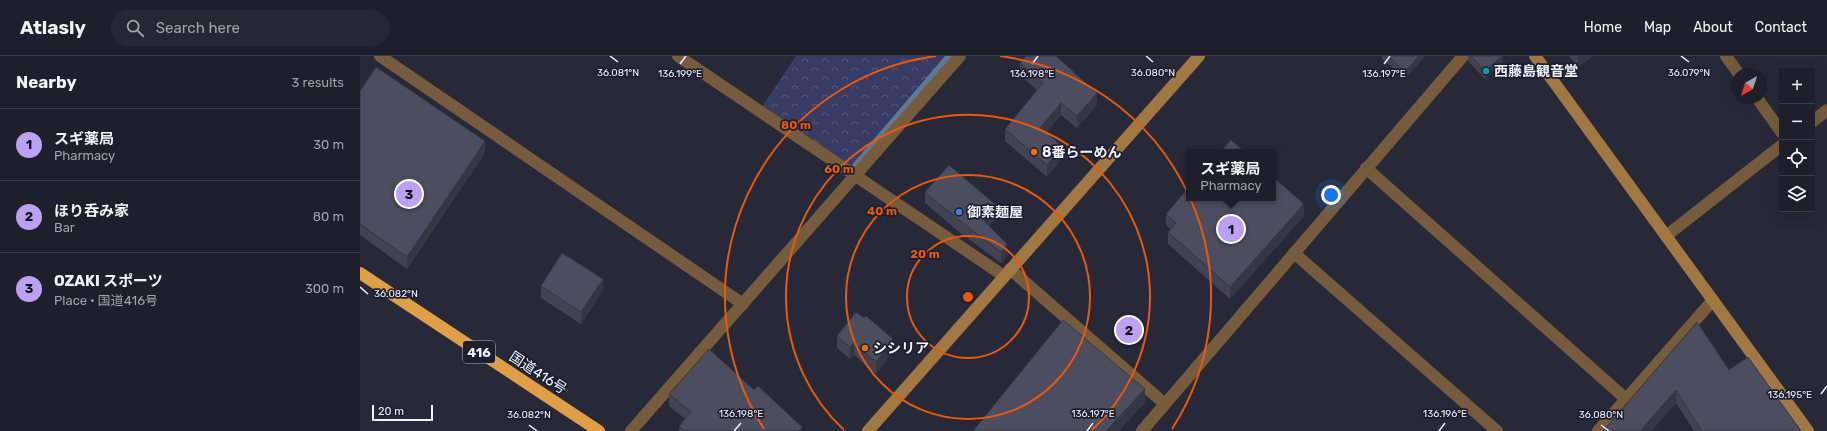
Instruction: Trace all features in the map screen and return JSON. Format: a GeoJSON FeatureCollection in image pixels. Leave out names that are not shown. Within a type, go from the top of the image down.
{"type":"FeatureCollection","features":[{"type":"Feature","properties":{"kind":"highway","name":"国道416号"},"geometry":{"type":"LineString","coordinates":[[360,273],[599,431]]}},
{"type":"Feature","properties":{"kind":"street"},"geometry":{"type":"LineString","coordinates":[[380,56],[743,304]]}},
{"type":"Feature","properties":{"kind":"street"},"geometry":{"type":"LineString","coordinates":[[678,56],[855,176],[1007,273],[1165,404]]}},
{"type":"Feature","properties":{"kind":"street"},"geometry":{"type":"LineString","coordinates":[[631,431],[960,56]]}},
{"type":"Feature","properties":{"kind":"street"},"geometry":{"type":"LineString","coordinates":[[868,431],[1199,56]]}},
{"type":"Feature","properties":{"kind":"street"},"geometry":{"type":"LineString","coordinates":[[1142,431],[1463,56]]}},
{"type":"Feature","properties":{"kind":"street"},"geometry":{"type":"LineString","coordinates":[[1535,56],[1808,431]]}},
{"type":"Feature","properties":{"kind":"street"},"geometry":{"type":"LineString","coordinates":[[1726,56],[1735,68]]}},
{"type":"Feature","properties":{"kind":"street"},"geometry":{"type":"LineString","coordinates":[[1761,104],[1779,129]]}},
{"type":"Feature","properties":{"kind":"street"},"geometry":{"type":"LineString","coordinates":[[1815,120],[1827,110]]}},
{"type":"Feature","properties":{"kind":"street"},"geometry":{"type":"LineString","coordinates":[[1666,236],[1779,147]]}},
{"type":"Feature","properties":{"kind":"street"},"geometry":{"type":"LineString","coordinates":[[1366,168],[1626,399]]}},
{"type":"Feature","properties":{"kind":"street"},"geometry":{"type":"LineString","coordinates":[[1294,253],[1497,431]]}},
{"type":"Feature","properties":{"kind":"street"},"geometry":{"type":"LineString","coordinates":[[1598,431],[1713,300]]}},
{"type":"Feature","properties":{"kind":"green space"},"geometry":{"type":"Polygon","coordinates":[[[796,56],[960,56],[855,176],[759,111],[796,56]]]}},
{"type":"Feature","properties":{"kind":"building"},"geometry":{"type":"Polygon","coordinates":[[[1026,56],[1056,56],[1097,93],[1077,116],[1061,103],[1040,128],[1062,146],[1047,165],[1005,129],[1043,83],[1020,63],[1026,56]]]}},
{"type":"Feature","properties":{"kind":"building"},"geometry":{"type":"Polygon","coordinates":[[[1388,56],[1419,56],[1405,72],[1388,56]]]}},
{"type":"Feature","properties":{"kind":"building"},"geometry":{"type":"Polygon","coordinates":[[[1471,56],[1502,56],[1485,71],[1471,56]]]}},
{"type":"Feature","properties":{"kind":"building"},"geometry":{"type":"Polygon","coordinates":[[[376,67],[485,141],[407,257],[360,224],[360,91],[376,67]]]}},
{"type":"Feature","properties":{"kind":"building"},"geometry":{"type":"Polygon","coordinates":[[[1231,140],[1242,149],[1223,149],[1231,140]]]}},
{"type":"Feature","properties":{"kind":"building"},"geometry":{"type":"Polygon","coordinates":[[[949,165],[996,205],[984,221],[1007,244],[1001,252],[925,192],[949,165]]]}},
{"type":"Feature","properties":{"kind":"building"},"geometry":{"type":"Polygon","coordinates":[[[1276,180],[1304,204],[1230,287],[1168,232],[1176,223],[1166,214],[1186,191],[1186,201],[1276,201],[1276,180]]]}},
{"type":"Feature","properties":{"kind":"building"},"geometry":{"type":"Polygon","coordinates":[[[562,253],[603,279],[581,312],[541,286],[562,253]]]}},
{"type":"Feature","properties":{"kind":"building"},"geometry":{"type":"Polygon","coordinates":[[[856,312],[864,318],[866,316],[893,339],[876,362],[854,343],[850,347],[837,336],[856,312]]]}},
{"type":"Feature","properties":{"kind":"building"},"geometry":{"type":"Polygon","coordinates":[[[1063,320],[1145,389],[1106,431],[973,431],[1063,320]]]}},
{"type":"Feature","properties":{"kind":"building"},"geometry":{"type":"Polygon","coordinates":[[[1697,322],[1729,370],[1748,357],[1801,431],[1702,431],[1676,390],[1640,431],[1603,431],[1697,322]]]}},
{"type":"Feature","properties":{"kind":"building"},"geometry":{"type":"Polygon","coordinates":[[[709,349],[754,390],[758,386],[802,427],[799,431],[686,431],[679,426],[691,412],[669,394],[709,349]]]}},
{"type":"Feature","properties":{"kind":"waterway"},"geometry":{"type":"LineString","coordinates":[[854,167],[949,56]]}},
{"type":"Feature","properties":{"kind":"place","name":"西藤島観音堂"},"geometry":{"type":"Point","coordinates":[1486,71]}},
{"type":"Feature","properties":{"kind":"place","name":"8番らーめん"},"geometry":{"type":"Point","coordinates":[1034,152]}},
{"type":"Feature","properties":{"kind":"place","name":"OZAKI スポーツ"},"geometry":{"type":"Point","coordinates":[409,194]}},
{"type":"Feature","properties":{"kind":"place","name":"御素麺屋"},"geometry":{"type":"Point","coordinates":[959,212]}},
{"type":"Feature","properties":{"kind":"place","name":"スギ薬局"},"geometry":{"type":"Point","coordinates":[1231,229]}},
{"type":"Feature","properties":{"kind":"place","name":"ほり呑み家"},"geometry":{"type":"Point","coordinates":[1129,330]}},
{"type":"Feature","properties":{"kind":"place","name":"シシリア"},"geometry":{"type":"Point","coordinates":[865,348]}}]}
